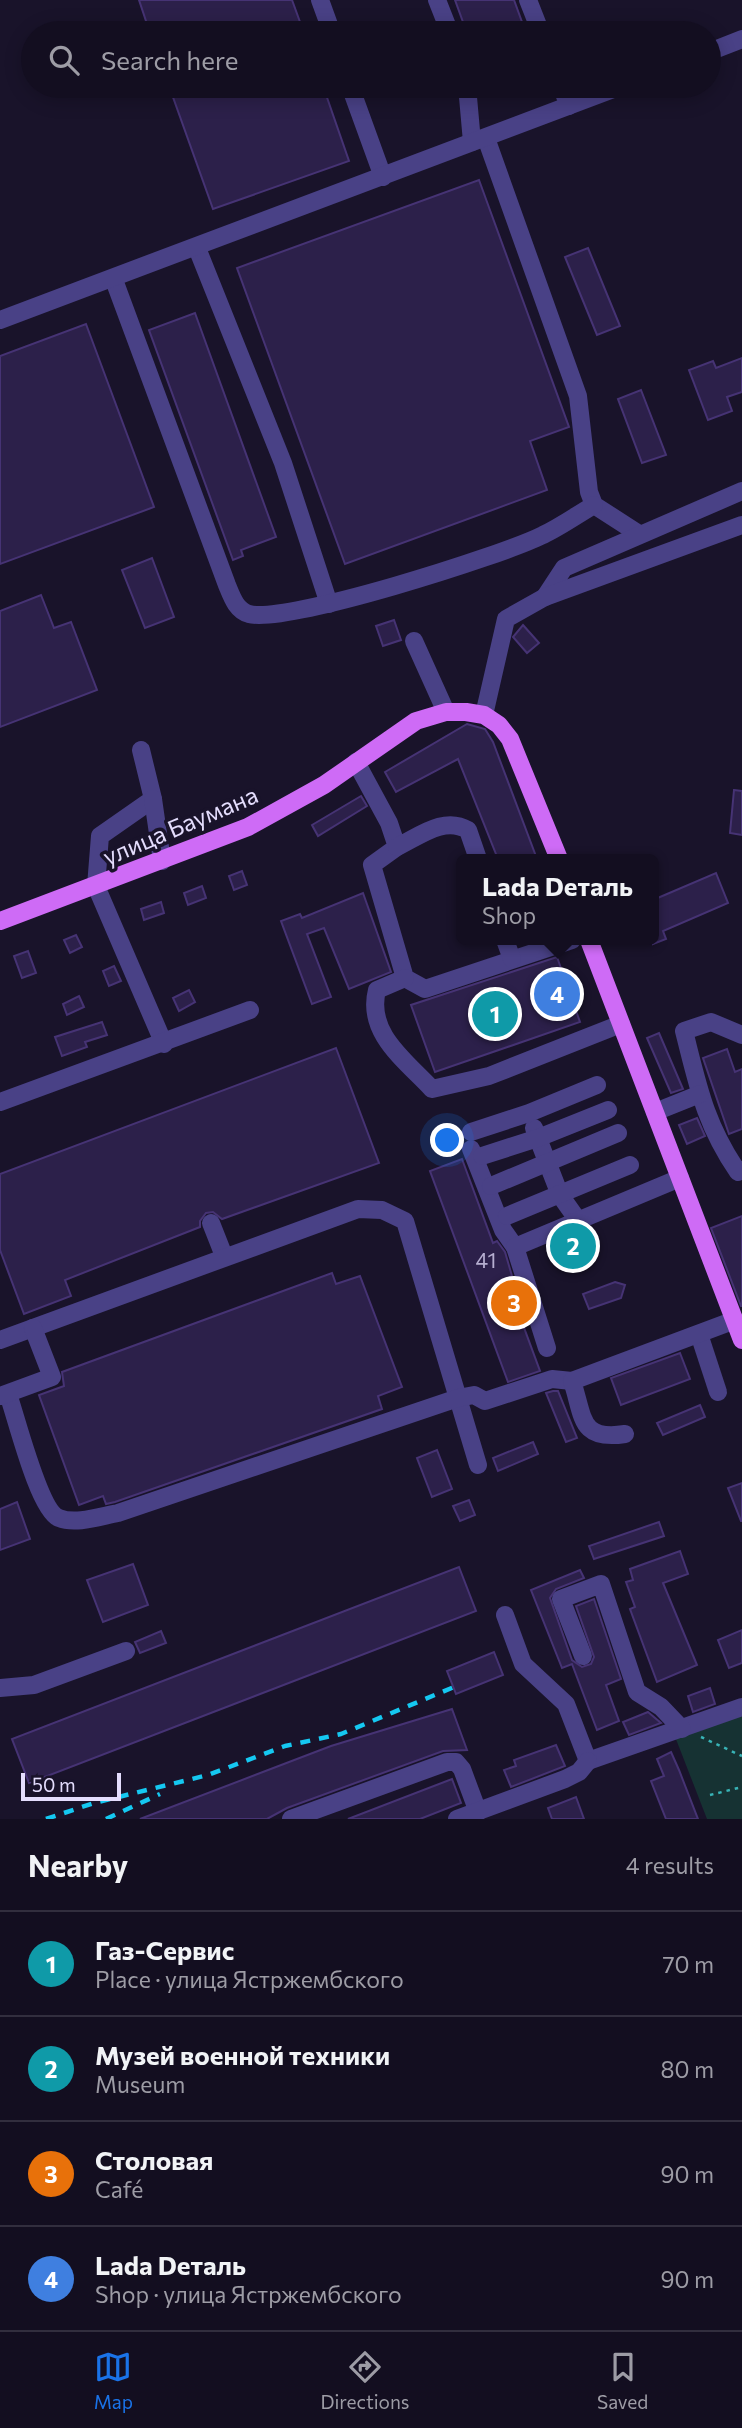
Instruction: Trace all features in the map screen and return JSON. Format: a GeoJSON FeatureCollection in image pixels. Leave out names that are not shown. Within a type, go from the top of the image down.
{"type":"FeatureCollection","features":[{"type":"Feature","properties":{"kind":"main road","name":"улица Баумана"},"geometry":{"type":"LineString","coordinates":[[0,921],[248,827],[324,785],[416,721],[446,712],[484,715]]}},
{"type":"Feature","properties":{"kind":"main road"},"geometry":{"type":"LineString","coordinates":[[484,715],[499,725],[510,739],[557,854]]}},
{"type":"Feature","properties":{"kind":"main road"},"geometry":{"type":"LineString","coordinates":[[591,945],[742,1340]]}},
{"type":"Feature","properties":{"kind":"street"},"geometry":{"type":"LineString","coordinates":[[320,0],[328,21]]}},
{"type":"Feature","properties":{"kind":"street"},"geometry":{"type":"LineString","coordinates":[[437,0],[445,21]]}},
{"type":"Feature","properties":{"kind":"street"},"geometry":{"type":"LineString","coordinates":[[528,0],[536,21]]}},
{"type":"Feature","properties":{"kind":"street"},"geometry":{"type":"LineString","coordinates":[[721,47],[742,39]]}},
{"type":"Feature","properties":{"kind":"street"},"geometry":{"type":"LineString","coordinates":[[354,98],[383,177]]}},
{"type":"Feature","properties":{"kind":"street"},"geometry":{"type":"LineString","coordinates":[[470,98],[479,140],[578,396],[589,492],[594,505],[639,534]]}},
{"type":"Feature","properties":{"kind":"street"},"geometry":{"type":"LineString","coordinates":[[566,98],[569,106]]}},
{"type":"Feature","properties":{"kind":"street"},"geometry":{"type":"LineString","coordinates":[[0,320],[590,98]]}},
{"type":"Feature","properties":{"kind":"street"},"geometry":{"type":"LineString","coordinates":[[197,248],[283,463],[328,604]]}},
{"type":"Feature","properties":{"kind":"street"},"geometry":{"type":"LineString","coordinates":[[114,279],[234,603],[245,613],[266,617],[328,604],[541,536],[594,505]]}},
{"type":"Feature","properties":{"kind":"street"},"geometry":{"type":"LineString","coordinates":[[545,597],[564,568],[742,491]]}},
{"type":"Feature","properties":{"kind":"street"},"geometry":{"type":"LineString","coordinates":[[484,715],[506,619],[545,597],[742,525]]}},
{"type":"Feature","properties":{"kind":"street"},"geometry":{"type":"LineString","coordinates":[[414,641],[446,712]]}},
{"type":"Feature","properties":{"kind":"street"},"geometry":{"type":"LineString","coordinates":[[141,750],[153,799],[162,861]]}},
{"type":"Feature","properties":{"kind":"street"},"geometry":{"type":"LineString","coordinates":[[356,762],[390,823],[397,847]]}},
{"type":"Feature","properties":{"kind":"street"},"geometry":{"type":"LineString","coordinates":[[153,799],[100,836],[96,886],[164,1044]]}},
{"type":"Feature","properties":{"kind":"street"},"geometry":{"type":"LineString","coordinates":[[476,854],[468,830],[457,824],[446,824],[397,847],[372,865],[405,978],[425,989],[556,945]]}},
{"type":"Feature","properties":{"kind":"street"},"geometry":{"type":"LineString","coordinates":[[507,945],[512,959]]}},
{"type":"Feature","properties":{"kind":"street"},"geometry":{"type":"LineString","coordinates":[[405,978],[377,990],[373,1006],[380,1034],[432,1088],[489,1076],[621,1024]]}},
{"type":"Feature","properties":{"kind":"street"},"geometry":{"type":"LineString","coordinates":[[0,1102],[164,1044],[250,1010]]}},
{"type":"Feature","properties":{"kind":"street"},"geometry":{"type":"LineString","coordinates":[[742,1035],[711,1022],[684,1031],[700,1094],[717,1141],[738,1172],[742,1170]]}},
{"type":"Feature","properties":{"kind":"street"},"geometry":{"type":"LineString","coordinates":[[475,1145],[529,1113],[597,1085]]}},
{"type":"Feature","properties":{"kind":"street"},"geometry":{"type":"LineString","coordinates":[[655,1112],[700,1094]]}},
{"type":"Feature","properties":{"kind":"street"},"geometry":{"type":"LineString","coordinates":[[475,1145],[538,1138],[608,1110]]}},
{"type":"Feature","properties":{"kind":"street"},"geometry":{"type":"LineString","coordinates":[[529,1113],[560,1195],[577,1219]]}},
{"type":"Feature","properties":{"kind":"street"},"geometry":{"type":"LineString","coordinates":[[491,1186],[618,1133]]}},
{"type":"Feature","properties":{"kind":"street"},"geometry":{"type":"LineString","coordinates":[[475,1145],[503,1230],[516,1247],[547,1348]]}},
{"type":"Feature","properties":{"kind":"street"},"geometry":{"type":"LineString","coordinates":[[507,1216],[630,1165]]}},
{"type":"Feature","properties":{"kind":"street"},"geometry":{"type":"LineString","coordinates":[[516,1247],[577,1219],[680,1178]]}},
{"type":"Feature","properties":{"kind":"street"},"geometry":{"type":"LineString","coordinates":[[0,1340],[358,1209],[382,1210],[405,1222],[478,1465]]}},
{"type":"Feature","properties":{"kind":"street"},"geometry":{"type":"LineString","coordinates":[[211,1223],[224,1256]]}},
{"type":"Feature","properties":{"kind":"street"},"geometry":{"type":"LineString","coordinates":[[33,1328],[52,1377],[4,1395],[43,1498],[53,1516],[63,1520],[118,1513],[458,1398],[474,1395],[485,1401],[552,1379],[572,1381],[735,1320]]}},
{"type":"Feature","properties":{"kind":"street"},"geometry":{"type":"LineString","coordinates":[[699,1334],[718,1392]]}},
{"type":"Feature","properties":{"kind":"street"},"geometry":{"type":"LineString","coordinates":[[572,1381],[587,1427],[594,1434],[604,1437],[625,1434]]}},
{"type":"Feature","properties":{"kind":"street"},"geometry":{"type":"LineString","coordinates":[[583,1656],[561,1599],[601,1584],[638,1692],[661,1707],[682,1728]]}},
{"type":"Feature","properties":{"kind":"street"},"geometry":{"type":"LineString","coordinates":[[505,1615],[523,1664],[566,1704],[588,1761]]}},
{"type":"Feature","properties":{"kind":"street"},"geometry":{"type":"LineString","coordinates":[[0,1688],[34,1685],[126,1651]]}},
{"type":"Feature","properties":{"kind":"street"},"geometry":{"type":"LineString","coordinates":[[457,1819],[565,1779],[579,1772],[588,1761],[742,1707]]}},
{"type":"Feature","properties":{"kind":"street"},"geometry":{"type":"LineString","coordinates":[[291,1819],[447,1762],[456,1762],[463,1769],[478,1812]]}},
{"type":"Feature","properties":{"kind":"path"},"geometry":{"type":"LineString","coordinates":[[682,1728],[742,1756]]}},
{"type":"Feature","properties":{"kind":"path"},"geometry":{"type":"LineString","coordinates":[[710,1795],[742,1787]]}},
{"type":"Feature","properties":{"kind":"green space"},"geometry":{"type":"Polygon","coordinates":[[[742,1709],[742,1819],[707,1819],[674,1734],[742,1709]]]}},
{"type":"Feature","properties":{"kind":"building"},"geometry":{"type":"Polygon","coordinates":[[[139,0],[292,0],[300,21],[146,21],[139,0]]]}},
{"type":"Feature","properties":{"kind":"building"},"geometry":{"type":"Polygon","coordinates":[[[455,0],[514,0],[522,21],[463,21],[455,0]]]}},
{"type":"Feature","properties":{"kind":"building"},"geometry":{"type":"Polygon","coordinates":[[[173,98],[327,98],[349,161],[213,209],[173,98]]]}},
{"type":"Feature","properties":{"kind":"building"},"geometry":{"type":"Polygon","coordinates":[[[479,180],[569,427],[530,441],[547,490],[345,564],[237,268],[479,180]]]}},
{"type":"Feature","properties":{"kind":"building"},"geometry":{"type":"Polygon","coordinates":[[[588,248],[620,326],[597,335],[565,257],[588,248]]]}},
{"type":"Feature","properties":{"kind":"building"},"geometry":{"type":"Polygon","coordinates":[[[195,313],[276,537],[241,550],[243,556],[233,560],[149,330],[195,313]]]}},
{"type":"Feature","properties":{"kind":"building"},"geometry":{"type":"Polygon","coordinates":[[[86,324],[154,507],[0,564],[0,356],[86,324]]]}},
{"type":"Feature","properties":{"kind":"building"},"geometry":{"type":"Polygon","coordinates":[[[742,358],[742,392],[727,397],[732,411],[708,420],[689,370],[713,361],[716,368],[742,358]]]}},
{"type":"Feature","properties":{"kind":"building"},"geometry":{"type":"Polygon","coordinates":[[[641,390],[666,455],[642,463],[618,399],[641,390]]]}},
{"type":"Feature","properties":{"kind":"building"},"geometry":{"type":"Polygon","coordinates":[[[152,558],[174,617],[145,628],[122,570],[152,558]]]}},
{"type":"Feature","properties":{"kind":"building"},"geometry":{"type":"Polygon","coordinates":[[[41,595],[54,628],[71,622],[97,690],[0,727],[0,611],[41,595]]]}},
{"type":"Feature","properties":{"kind":"building"},"geometry":{"type":"Polygon","coordinates":[[[394,620],[401,640],[383,646],[376,626],[394,620]]]}},
{"type":"Feature","properties":{"kind":"building"},"geometry":{"type":"Polygon","coordinates":[[[523,625],[539,643],[527,653],[513,637],[523,625]]]}},
{"type":"Feature","properties":{"kind":"building"},"geometry":{"type":"Polygon","coordinates":[[[467,724],[485,729],[493,742],[535,854],[496,854],[458,759],[396,792],[385,772],[467,724]]]}},
{"type":"Feature","properties":{"kind":"building"},"geometry":{"type":"Polygon","coordinates":[[[734,790],[742,791],[742,835],[730,833],[734,790]]]}},
{"type":"Feature","properties":{"kind":"building"},"geometry":{"type":"Polygon","coordinates":[[[361,796],[367,806],[318,836],[312,825],[361,796]]]}},
{"type":"Feature","properties":{"kind":"building"},"geometry":{"type":"Polygon","coordinates":[[[242,871],[247,885],[234,890],[229,876],[242,871]]]}},
{"type":"Feature","properties":{"kind":"building"},"geometry":{"type":"Polygon","coordinates":[[[716,873],[728,903],[663,931],[666,939],[659,942],[659,897],[716,873]]]}},
{"type":"Feature","properties":{"kind":"building"},"geometry":{"type":"Polygon","coordinates":[[[202,886],[206,898],[188,905],[184,893],[202,886]]]}},
{"type":"Feature","properties":{"kind":"building"},"geometry":{"type":"Polygon","coordinates":[[[363,893],[391,972],[349,989],[324,928],[307,934],[331,997],[312,1004],[281,921],[300,914],[302,918],[363,893]]]}},
{"type":"Feature","properties":{"kind":"building"},"geometry":{"type":"Polygon","coordinates":[[[161,902],[164,913],[144,920],[141,909],[161,902]]]}},
{"type":"Feature","properties":{"kind":"building"},"geometry":{"type":"Polygon","coordinates":[[[76,935],[82,947],[70,953],[64,940],[76,935]]]}},
{"type":"Feature","properties":{"kind":"building"},"geometry":{"type":"Polygon","coordinates":[[[28,951],[36,973],[22,978],[14,956],[28,951]]]}},
{"type":"Feature","properties":{"kind":"building"},"geometry":{"type":"Polygon","coordinates":[[[557,957],[580,1022],[435,1072],[411,1005],[557,957]]]}},
{"type":"Feature","properties":{"kind":"building"},"geometry":{"type":"Polygon","coordinates":[[[114,966],[121,981],[109,986],[103,971],[114,966]]]}},
{"type":"Feature","properties":{"kind":"building"},"geometry":{"type":"Polygon","coordinates":[[[189,990],[195,1002],[179,1011],[173,998],[189,990]]]}},
{"type":"Feature","properties":{"kind":"building"},"geometry":{"type":"Polygon","coordinates":[[[79,996],[84,1007],[67,1015],[63,1004],[79,996]]]}},
{"type":"Feature","properties":{"kind":"building"},"geometry":{"type":"Polygon","coordinates":[[[102,1022],[107,1035],[85,1042],[87,1047],[62,1056],[55,1037],[102,1022]]]}},
{"type":"Feature","properties":{"kind":"building"},"geometry":{"type":"Polygon","coordinates":[[[659,1033],[683,1089],[671,1093],[647,1038],[659,1033]]]}},
{"type":"Feature","properties":{"kind":"building"},"geometry":{"type":"Polygon","coordinates":[[[336,1048],[379,1163],[222,1219],[213,1212],[206,1213],[200,1221],[200,1227],[65,1280],[71,1296],[24,1314],[0,1250],[0,1174],[336,1048]]]}},
{"type":"Feature","properties":{"kind":"building"},"geometry":{"type":"Polygon","coordinates":[[[727,1049],[735,1072],[742,1069],[742,1129],[729,1134],[703,1058],[727,1049]]]}},
{"type":"Feature","properties":{"kind":"building"},"geometry":{"type":"Polygon","coordinates":[[[697,1118],[705,1136],[687,1144],[679,1125],[697,1118]]]}},
{"type":"Feature","properties":{"kind":"building"},"geometry":{"type":"Polygon","coordinates":[[[462,1159],[493,1243],[497,1241],[505,1252],[512,1276],[506,1279],[540,1371],[508,1382],[430,1171],[462,1159]]]}},
{"type":"Feature","properties":{"kind":"building"},"geometry":{"type":"Polygon","coordinates":[[[742,1216],[742,1306],[741,1306],[711,1228],[742,1216]]]}},
{"type":"Feature","properties":{"kind":"building"},"geometry":{"type":"Polygon","coordinates":[[[332,1273],[336,1284],[360,1276],[402,1387],[378,1396],[382,1409],[115,1502],[106,1504],[103,1496],[79,1505],[39,1395],[64,1386],[62,1372],[332,1273]]]}},
{"type":"Feature","properties":{"kind":"building"},"geometry":{"type":"Polygon","coordinates":[[[615,1282],[625,1285],[621,1298],[589,1309],[583,1294],[615,1282]]]}},
{"type":"Feature","properties":{"kind":"building"},"geometry":{"type":"Polygon","coordinates":[[[680,1353],[690,1379],[621,1405],[611,1378],[680,1353]]]}},
{"type":"Feature","properties":{"kind":"building"},"geometry":{"type":"Polygon","coordinates":[[[558,1391],[577,1438],[566,1442],[546,1393],[558,1391]]]}},
{"type":"Feature","properties":{"kind":"building"},"geometry":{"type":"Polygon","coordinates":[[[700,1405],[705,1417],[663,1435],[657,1423],[700,1405]]]}},
{"type":"Feature","properties":{"kind":"building"},"geometry":{"type":"Polygon","coordinates":[[[533,1442],[538,1454],[498,1471],[493,1458],[533,1442]]]}},
{"type":"Feature","properties":{"kind":"building"},"geometry":{"type":"Polygon","coordinates":[[[437,1450],[452,1489],[432,1497],[417,1458],[437,1450]]]}},
{"type":"Feature","properties":{"kind":"building"},"geometry":{"type":"Polygon","coordinates":[[[742,1483],[742,1521],[741,1521],[728,1488],[742,1483]]]}},
{"type":"Feature","properties":{"kind":"building"},"geometry":{"type":"Polygon","coordinates":[[[469,1500],[475,1515],[460,1521],[453,1506],[469,1500]]]}},
{"type":"Feature","properties":{"kind":"building"},"geometry":{"type":"Polygon","coordinates":[[[17,1502],[30,1539],[0,1550],[0,1509],[17,1502]]]}},
{"type":"Feature","properties":{"kind":"building"},"geometry":{"type":"Polygon","coordinates":[[[659,1522],[664,1536],[594,1559],[589,1546],[659,1522]]]}},
{"type":"Feature","properties":{"kind":"building"},"geometry":{"type":"Polygon","coordinates":[[[680,1551],[688,1574],[663,1583],[697,1665],[657,1682],[630,1609],[635,1607],[626,1582],[633,1580],[630,1569],[680,1551]]]}},
{"type":"Feature","properties":{"kind":"building"},"geometry":{"type":"Polygon","coordinates":[[[133,1564],[148,1605],[103,1622],[87,1580],[133,1564]]]}},
{"type":"Feature","properties":{"kind":"building"},"geometry":{"type":"Polygon","coordinates":[[[459,1567],[476,1611],[29,1783],[12,1739],[459,1567]]]}},
{"type":"Feature","properties":{"kind":"building"},"geometry":{"type":"Polygon","coordinates":[[[580,1570],[584,1578],[556,1589],[550,1598],[572,1660],[582,1667],[591,1664],[594,1657],[576,1606],[594,1599],[621,1679],[606,1685],[619,1721],[597,1730],[572,1664],[562,1668],[531,1590],[580,1570]]]}},
{"type":"Feature","properties":{"kind":"building"},"geometry":{"type":"Polygon","coordinates":[[[742,1630],[742,1663],[729,1668],[718,1640],[742,1630]]]}},
{"type":"Feature","properties":{"kind":"building"},"geometry":{"type":"Polygon","coordinates":[[[161,1631],[166,1643],[140,1653],[135,1642],[161,1631]]]}},
{"type":"Feature","properties":{"kind":"building"},"geometry":{"type":"Polygon","coordinates":[[[494,1652],[503,1675],[456,1694],[447,1671],[494,1652]]]}},
{"type":"Feature","properties":{"kind":"building"},"geometry":{"type":"Polygon","coordinates":[[[710,1688],[715,1704],[693,1712],[688,1696],[710,1688]]]}},
{"type":"Feature","properties":{"kind":"building"},"geometry":{"type":"Polygon","coordinates":[[[452,1709],[467,1750],[443,1751],[287,1808],[267,1819],[140,1819],[331,1746],[452,1709]]]}},
{"type":"Feature","properties":{"kind":"building"},"geometry":{"type":"Polygon","coordinates":[[[648,1712],[661,1723],[629,1735],[623,1722],[648,1712]]]}},
{"type":"Feature","properties":{"kind":"building"},"geometry":{"type":"Polygon","coordinates":[[[556,1745],[565,1766],[511,1787],[504,1770],[516,1766],[514,1760],[556,1745]]]}},
{"type":"Feature","properties":{"kind":"building"},"geometry":{"type":"Polygon","coordinates":[[[671,1752],[698,1819],[666,1819],[651,1781],[664,1776],[657,1759],[671,1752]]]}},
{"type":"Feature","properties":{"kind":"building"},"geometry":{"type":"Polygon","coordinates":[[[452,1779],[461,1803],[420,1819],[348,1819],[452,1779]]]}},
{"type":"Feature","properties":{"kind":"building"},"geometry":{"type":"Polygon","coordinates":[[[576,1797],[584,1819],[552,1819],[548,1808],[576,1797]]]}},
{"type":"Feature","properties":{"kind":"railway"},"geometry":{"type":"LineString","coordinates":[[46,1819],[94,1803],[208,1775],[285,1746],[341,1734],[454,1687]]}},
{"type":"Feature","properties":{"kind":"railway"},"geometry":{"type":"LineString","coordinates":[[106,1819],[160,1794]]}},
{"type":"Feature","properties":{"kind":"place","name":"Lada Dеталь"},"geometry":{"type":"Point","coordinates":[557,994]}},
{"type":"Feature","properties":{"kind":"place","name":"Газ-Сервис"},"geometry":{"type":"Point","coordinates":[495,1014]}},
{"type":"Feature","properties":{"kind":"place","name":"Музей военной техники"},"geometry":{"type":"Point","coordinates":[573,1246]}},
{"type":"Feature","properties":{"kind":"place","name":"Столовая"},"geometry":{"type":"Point","coordinates":[514,1303]}}]}
